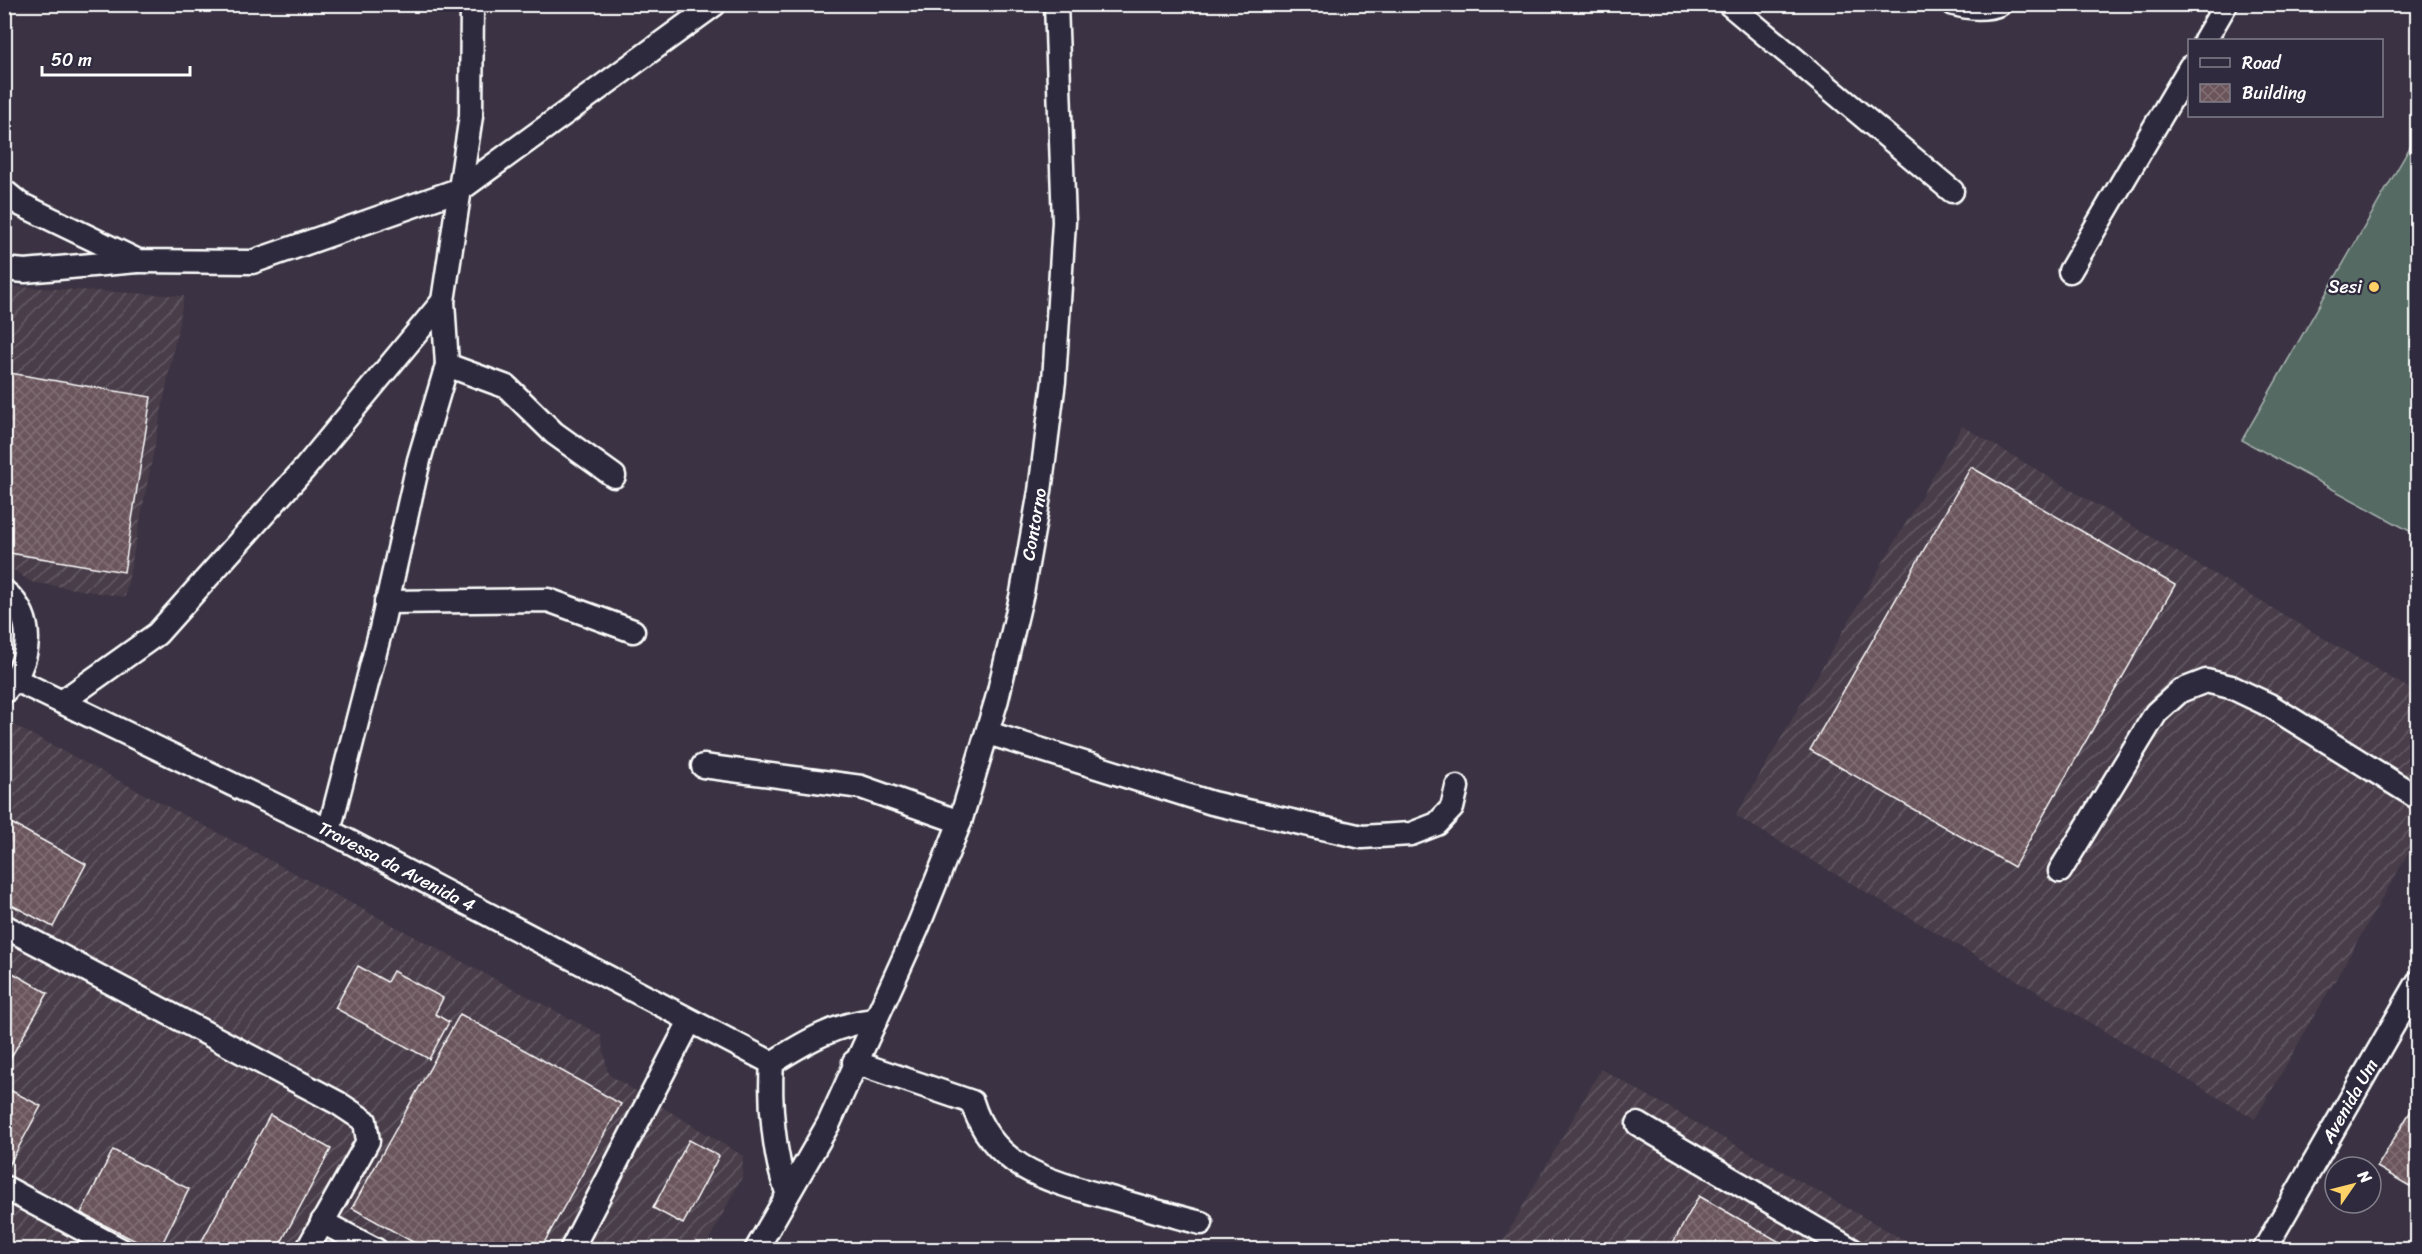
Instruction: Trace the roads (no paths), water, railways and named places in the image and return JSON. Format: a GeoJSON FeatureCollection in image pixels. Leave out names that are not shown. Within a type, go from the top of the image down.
{"type":"FeatureCollection","features":[{"type":"Feature","properties":{"kind":"street"},"geometry":{"type":"LineString","coordinates":[[329,831],[419,460],[447,365],[443,301],[471,116],[472,4]]}},
{"type":"Feature","properties":{"kind":"street"},"geometry":{"type":"LineString","coordinates":[[4,269],[25,271],[138,261],[252,262],[461,189],[715,4]]}},
{"type":"Feature","properties":{"kind":"street","name":"Contorno"},"geometry":{"type":"LineString","coordinates":[[756,1250],[829,1123],[854,1062],[876,1020],[917,929],[960,822],[988,733],[1022,593],[1040,491],[1054,381],[1064,222],[1056,4]]}},
{"type":"Feature","properties":{"kind":"street"},"geometry":{"type":"LineString","coordinates":[[1729,4],[1952,191]]}},
{"type":"Feature","properties":{"kind":"street"},"geometry":{"type":"LineString","coordinates":[[1954,4],[1970,8],[1990,8],[2000,4]]}},
{"type":"Feature","properties":{"kind":"street"},"geometry":{"type":"LineString","coordinates":[[2206,39],[2226,4]]}},
{"type":"Feature","properties":{"kind":"street"},"geometry":{"type":"LineString","coordinates":[[2070,271],[2188,70]]}},
{"type":"Feature","properties":{"kind":"street"},"geometry":{"type":"LineString","coordinates":[[4,191],[20,204],[138,261]]}},
{"type":"Feature","properties":{"kind":"street"},"geometry":{"type":"LineString","coordinates":[[63,700],[158,634],[305,468],[443,301]]}},
{"type":"Feature","properties":{"kind":"street"},"geometry":{"type":"LineString","coordinates":[[447,365],[507,387],[554,433],[614,476]]}},
{"type":"Feature","properties":{"kind":"street"},"geometry":{"type":"LineString","coordinates":[[4,591],[12,597],[23,616],[28,638],[26,660],[10,686]]}},
{"type":"Feature","properties":{"kind":"street"},"geometry":{"type":"LineString","coordinates":[[386,602],[548,600],[633,630]]}},
{"type":"Feature","properties":{"kind":"street"},"geometry":{"type":"LineString","coordinates":[[2060,871],[2156,713],[2180,691],[2206,681],[2231,687],[2269,705],[2418,798]]}},
{"type":"Feature","properties":{"kind":"street","name":"Travessa da Avenida 4"},"geometry":{"type":"LineString","coordinates":[[10,686],[63,700],[329,831],[772,1063]]}},
{"type":"Feature","properties":{"kind":"street"},"geometry":{"type":"LineString","coordinates":[[988,733],[1212,803],[1362,837],[1411,834],[1437,824],[1452,808],[1457,788]]}},
{"type":"Feature","properties":{"kind":"street"},"geometry":{"type":"LineString","coordinates":[[703,766],[861,788],[960,822]]}},
{"type":"Feature","properties":{"kind":"street"},"geometry":{"type":"LineString","coordinates":[[4,926],[338,1103],[365,1121],[368,1141],[307,1250]]}},
{"type":"Feature","properties":{"kind":"street","name":"Avenida Um"},"geometry":{"type":"LineString","coordinates":[[2264,1250],[2418,982]]}},
{"type":"Feature","properties":{"kind":"street"},"geometry":{"type":"LineString","coordinates":[[788,1192],[779,1170],[772,1100],[772,1063],[831,1030],[855,1022],[876,1020]]}},
{"type":"Feature","properties":{"kind":"street"},"geometry":{"type":"LineString","coordinates":[[571,1250],[690,1021]]}},
{"type":"Feature","properties":{"kind":"street"},"geometry":{"type":"LineString","coordinates":[[854,1062],[972,1102],[978,1121],[1007,1157],[1044,1180],[1201,1224]]}},
{"type":"Feature","properties":{"kind":"street"},"geometry":{"type":"LineString","coordinates":[[1638,1124],[1852,1250]]}},
{"type":"Feature","properties":{"kind":"street"},"geometry":{"type":"LineString","coordinates":[[4,1187],[121,1250]]}},
{"type":"Feature","properties":{"kind":"street"},"geometry":{"type":"LineString","coordinates":[[322,1222],[376,1250]]}},
{"type":"Feature","properties":{"kind":"place","name":"Sesi"},"geometry":{"type":"Point","coordinates":[2374,287]}}]}
